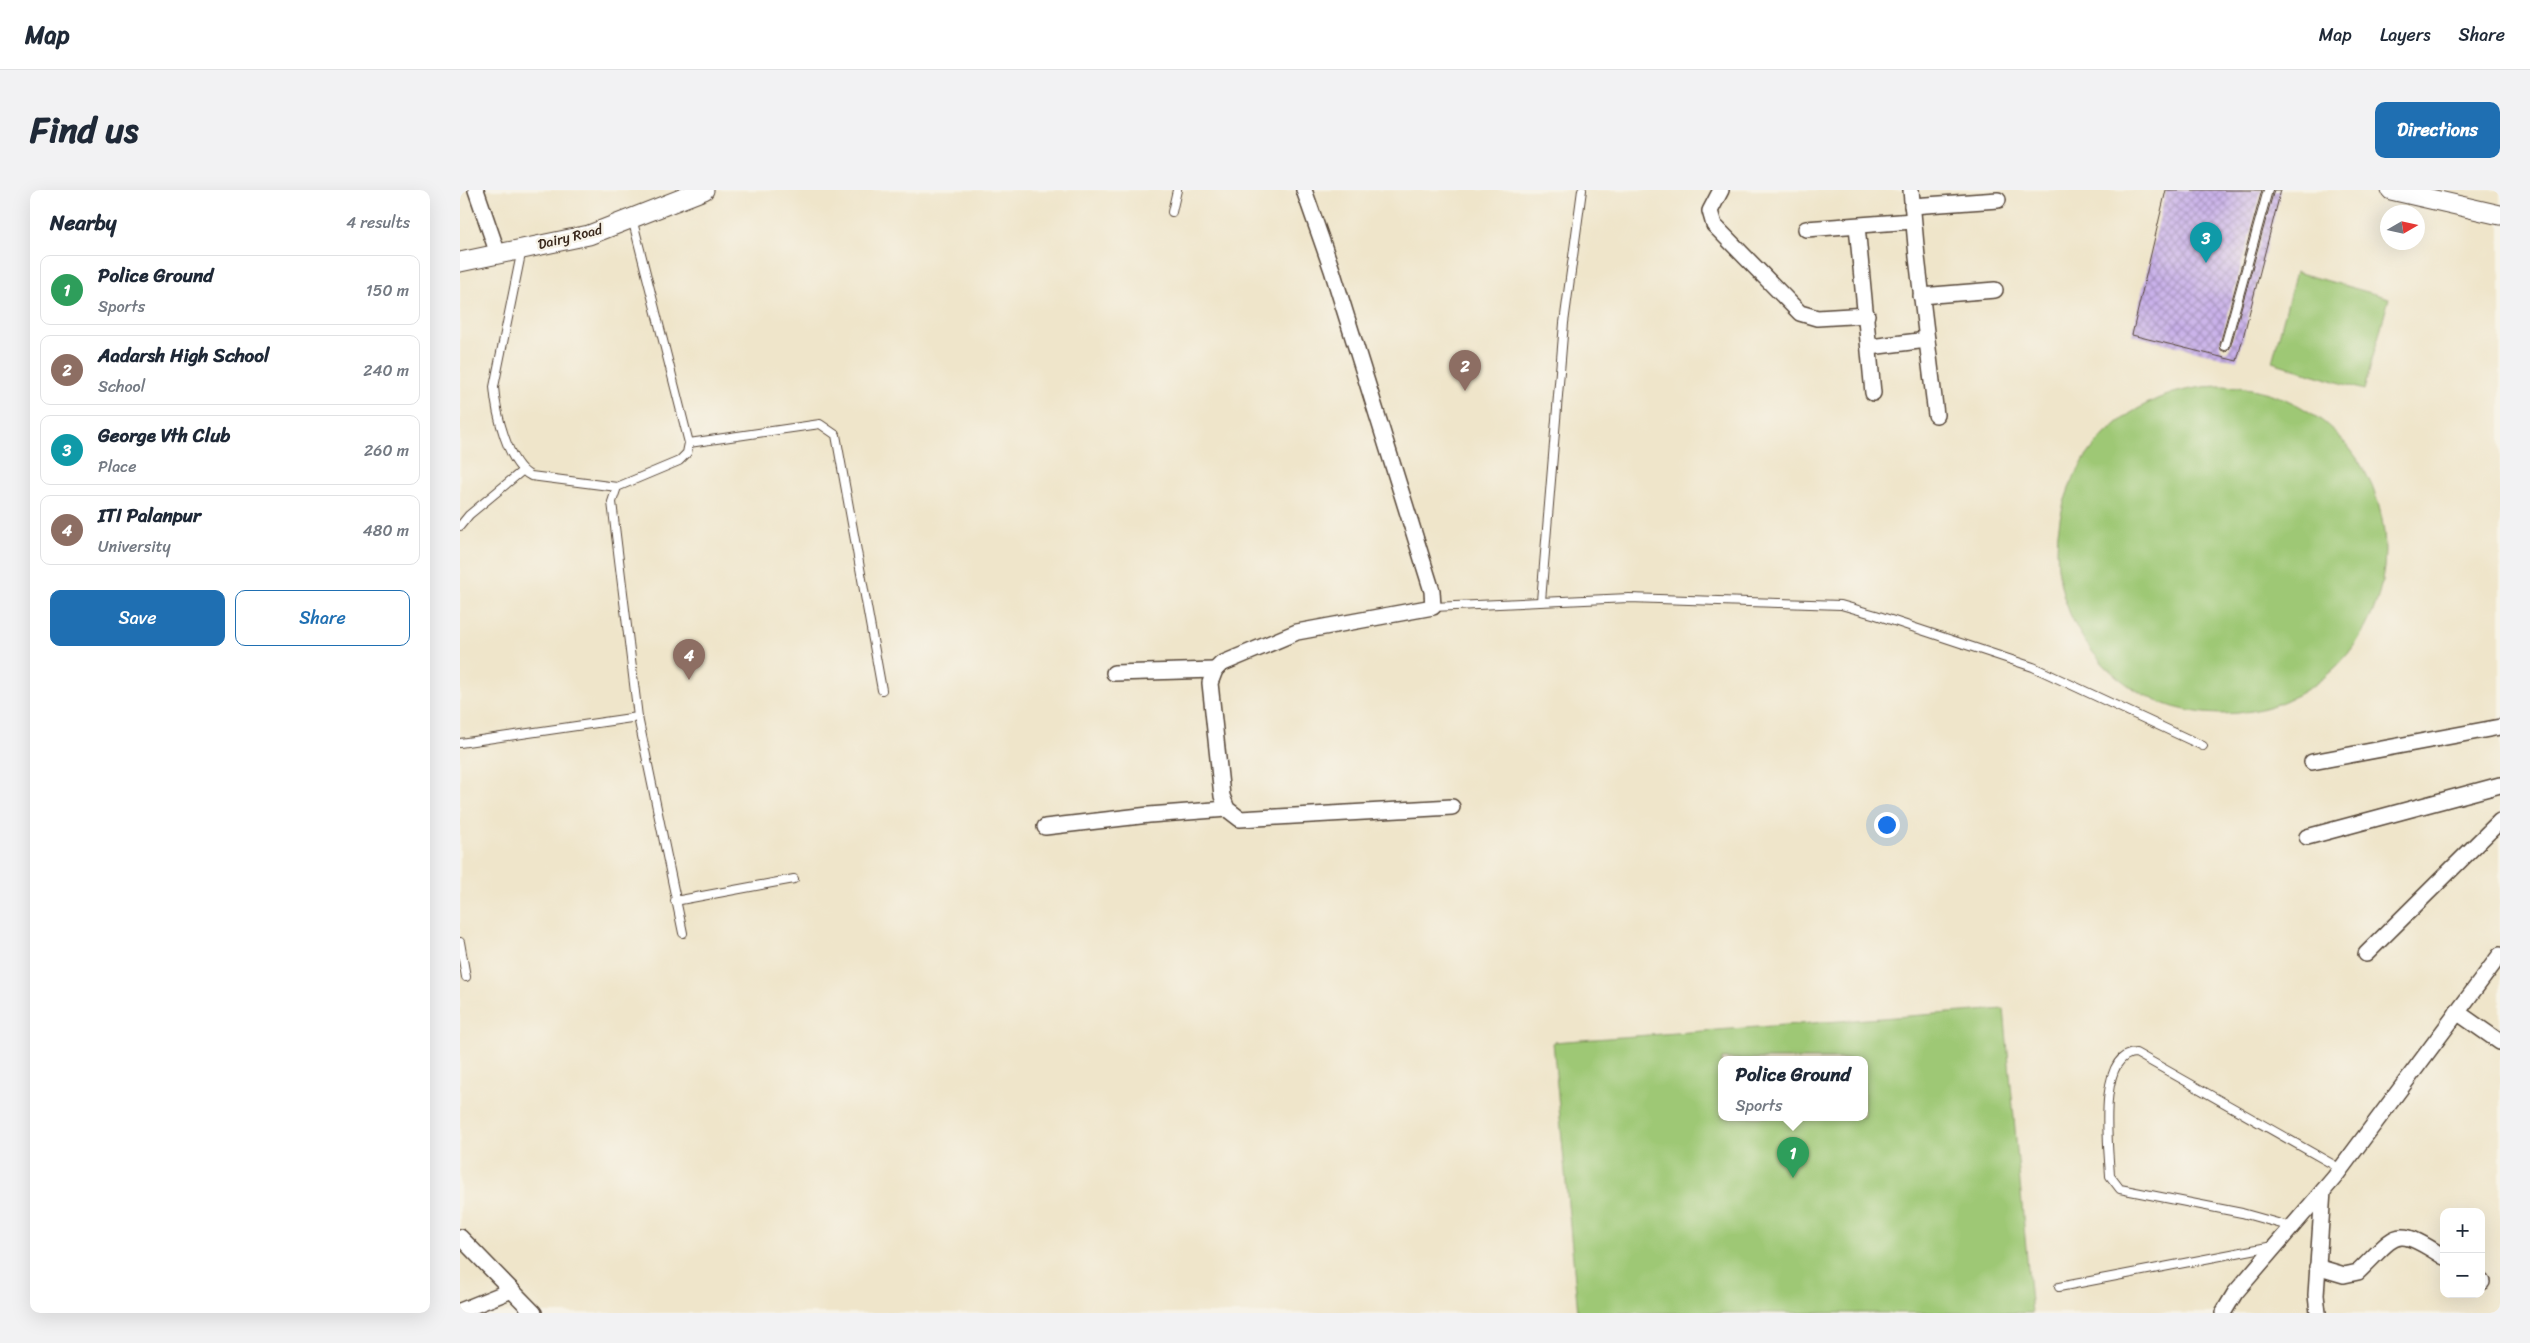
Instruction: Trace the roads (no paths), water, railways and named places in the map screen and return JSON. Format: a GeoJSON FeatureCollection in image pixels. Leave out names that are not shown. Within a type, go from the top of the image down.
{"type":"FeatureCollection","features":[{"type":"Feature","properties":{"kind":"street"},"geometry":{"type":"LineString","coordinates":[[476,190],[498,254]]}},
{"type":"Feature","properties":{"kind":"street","name":"Dairy Road"},"geometry":{"type":"LineString","coordinates":[[460,262],[589,235],[632,218],[682,194],[704,190]]}},
{"type":"Feature","properties":{"kind":"street"},"geometry":{"type":"LineString","coordinates":[[1304,190],[1332,270],[1432,591],[1433,607],[1298,632],[1221,664],[1215,670],[1210,683],[1210,700],[1222,796],[1227,809],[1240,819],[1452,806]]}},
{"type":"Feature","properties":{"kind":"street"},"geometry":{"type":"LineString","coordinates":[[1721,190],[1710,211],[1714,225],[1800,313],[1816,318],[1867,315]]}},
{"type":"Feature","properties":{"kind":"street"},"geometry":{"type":"LineString","coordinates":[[1911,190],[1921,296],[1936,416]]}},
{"type":"Feature","properties":{"kind":"street"},"geometry":{"type":"LineString","coordinates":[[2391,190],[2500,215]]}},
{"type":"Feature","properties":{"kind":"street"},"geometry":{"type":"LineString","coordinates":[[1806,228],[1857,226],[1912,214],[1998,200]]}},
{"type":"Feature","properties":{"kind":"street"},"geometry":{"type":"LineString","coordinates":[[1857,226],[1873,393]]}},
{"type":"Feature","properties":{"kind":"street"},"geometry":{"type":"LineString","coordinates":[[1921,296],[1995,290]]}},
{"type":"Feature","properties":{"kind":"street"},"geometry":{"type":"LineString","coordinates":[[1870,347],[1926,340]]}},
{"type":"Feature","properties":{"kind":"street"},"geometry":{"type":"LineString","coordinates":[[1114,673],[1215,670]]}},
{"type":"Feature","properties":{"kind":"street"},"geometry":{"type":"LineString","coordinates":[[2312,762],[2500,727]]}},
{"type":"Feature","properties":{"kind":"street"},"geometry":{"type":"LineString","coordinates":[[2307,836],[2500,785]]}},
{"type":"Feature","properties":{"kind":"street"},"geometry":{"type":"LineString","coordinates":[[1045,827],[1149,815],[1227,809]]}},
{"type":"Feature","properties":{"kind":"street"},"geometry":{"type":"LineString","coordinates":[[2366,954],[2500,821]]}},
{"type":"Feature","properties":{"kind":"street"},"geometry":{"type":"LineString","coordinates":[[2223,1313],[2235,1293],[2341,1169],[2500,955]]}},
{"type":"Feature","properties":{"kind":"street"},"geometry":{"type":"LineString","coordinates":[[2457,1012],[2500,1042]]}},
{"type":"Feature","properties":{"kind":"street"},"geometry":{"type":"LineString","coordinates":[[2318,1313],[2316,1295],[2317,1267],[2323,1191]]}},
{"type":"Feature","properties":{"kind":"street"},"geometry":{"type":"LineString","coordinates":[[2317,1267],[2351,1275],[2358,1272],[2394,1238],[2405,1235],[2415,1238],[2440,1254]]}},
{"type":"Feature","properties":{"kind":"street"},"geometry":{"type":"LineString","coordinates":[[460,1237],[534,1313]]}},
{"type":"Feature","properties":{"kind":"street"},"geometry":{"type":"LineString","coordinates":[[460,1311],[512,1290]]}},
{"type":"Feature","properties":{"kind":"lane"},"geometry":{"type":"LineString","coordinates":[[1172,212],[1177,190]]}},
{"type":"Feature","properties":{"kind":"lane"},"geometry":{"type":"LineString","coordinates":[[1540,601],[1564,323],[1582,190]]}},
{"type":"Feature","properties":{"kind":"lane"},"geometry":{"type":"LineString","coordinates":[[2225,346],[2268,190]]}},
{"type":"Feature","properties":{"kind":"lane"},"geometry":{"type":"LineString","coordinates":[[522,249],[494,387],[496,403],[511,453],[522,471],[531,476],[617,487],[679,461],[687,453],[689,443],[632,218]]}},
{"type":"Feature","properties":{"kind":"lane"},"geometry":{"type":"LineString","coordinates":[[689,443],[820,424],[836,435],[882,690]]}},
{"type":"Feature","properties":{"kind":"lane"},"geometry":{"type":"LineString","coordinates":[[460,526],[469,515],[522,471]]}},
{"type":"Feature","properties":{"kind":"lane"},"geometry":{"type":"LineString","coordinates":[[617,487],[612,502],[638,717],[683,933]]}},
{"type":"Feature","properties":{"kind":"lane"},"geometry":{"type":"LineString","coordinates":[[1433,607],[1629,598],[1841,605],[2033,667],[2203,746]]}},
{"type":"Feature","properties":{"kind":"lane"},"geometry":{"type":"LineString","coordinates":[[460,744],[638,717]]}},
{"type":"Feature","properties":{"kind":"lane"},"geometry":{"type":"LineString","coordinates":[[675,901],[794,879]]}},
{"type":"Feature","properties":{"kind":"lane"},"geometry":{"type":"LineString","coordinates":[[460,942],[466,977]]}},
{"type":"Feature","properties":{"kind":"lane"},"geometry":{"type":"LineString","coordinates":[[2292,1227],[2242,1213],[2120,1189],[2114,1184],[2110,1176],[2106,1104],[2111,1079],[2122,1059],[2130,1053],[2136,1053],[2341,1169]]}},
{"type":"Feature","properties":{"kind":"lane"},"geometry":{"type":"LineString","coordinates":[[2059,1287],[2275,1246]]}},
{"type":"Feature","properties":{"kind":"place","name":"George Vth Club"},"geometry":{"type":"Point","coordinates":[2206,263]}},
{"type":"Feature","properties":{"kind":"place","name":"Aadarsh High School"},"geometry":{"type":"Point","coordinates":[1465,391]}},
{"type":"Feature","properties":{"kind":"place","name":"ITI Palanpur"},"geometry":{"type":"Point","coordinates":[689,680]}},
{"type":"Feature","properties":{"kind":"place","name":"Police Ground"},"geometry":{"type":"Point","coordinates":[1793,1178]}}]}
